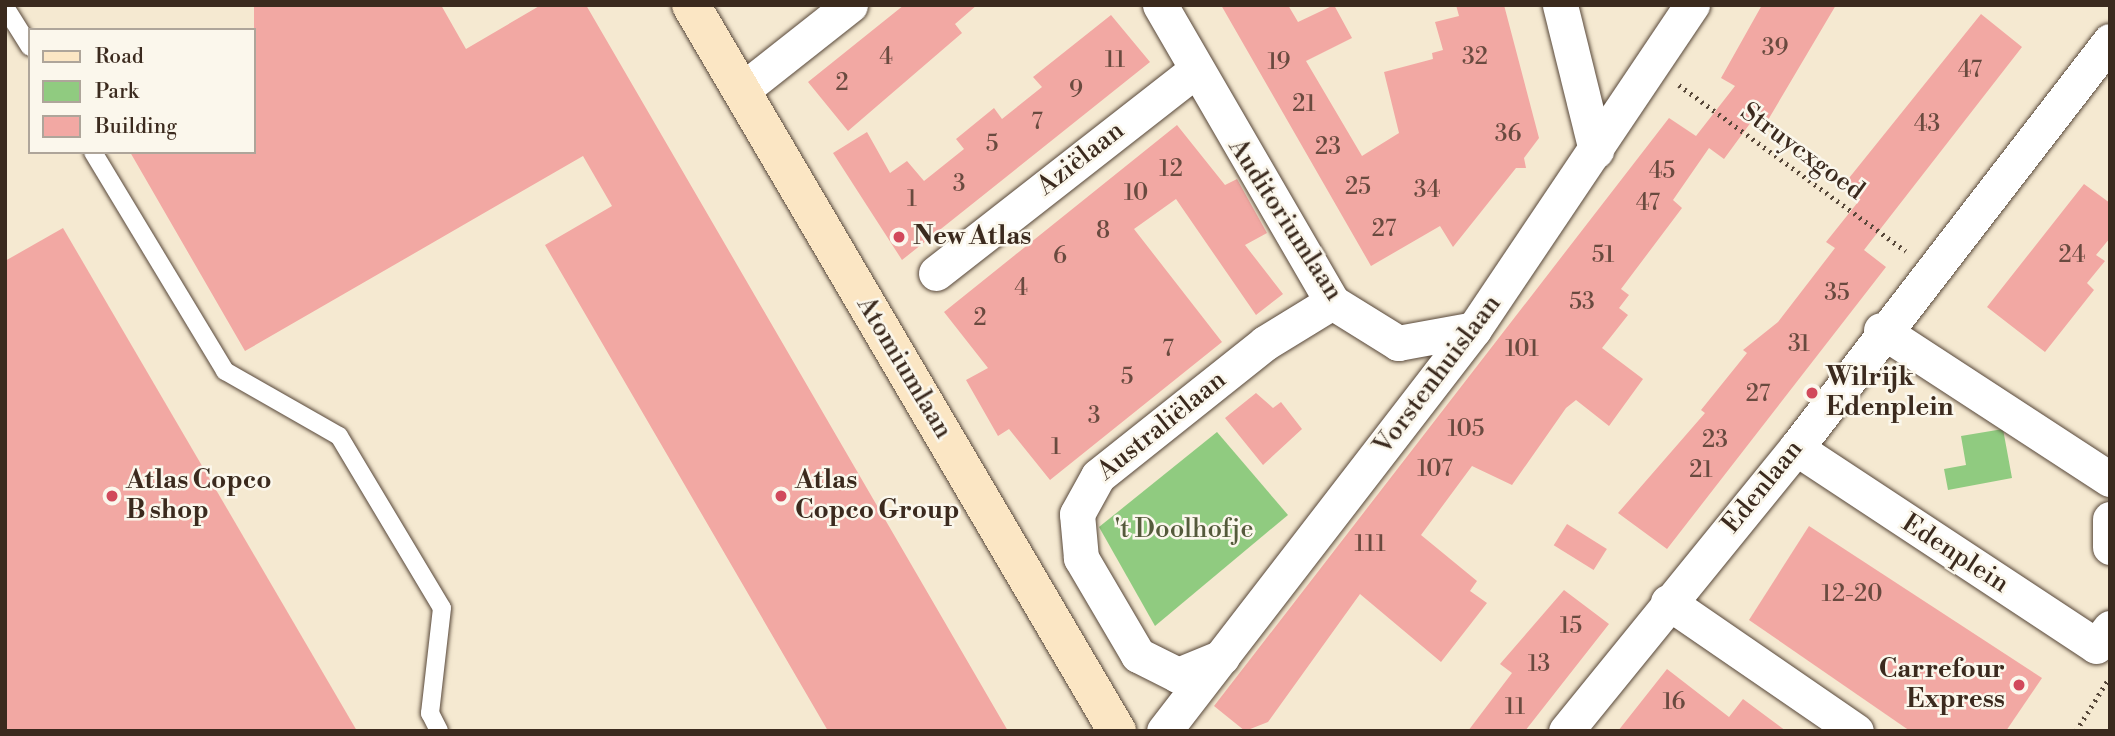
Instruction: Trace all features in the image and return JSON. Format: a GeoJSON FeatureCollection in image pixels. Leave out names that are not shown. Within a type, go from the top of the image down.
{"type":"FeatureCollection","features":[{"type":"Feature","properties":{"kind":"street","name":"Atomiumlaan"},"geometry":{"type":"LineString","coordinates":[[691,5],[1117,731]]}},
{"type":"Feature","properties":{"kind":"street","name":"Auditoriumlaan"},"geometry":{"type":"LineString","coordinates":[[1160,5],[1193,72],[1332,302],[1398,343],[1474,329]]}},
{"type":"Feature","properties":{"kind":"street"},"geometry":{"type":"LineString","coordinates":[[1560,5],[1596,151]]}},
{"type":"Feature","properties":{"kind":"street","name":"Vorstenhuislaan"},"geometry":{"type":"LineString","coordinates":[[1164,731],[1226,656],[1474,329],[1692,5]]}},
{"type":"Feature","properties":{"kind":"street"},"geometry":{"type":"LineString","coordinates":[[741,91],[834,10]]}},
{"type":"Feature","properties":{"kind":"street","name":"Edenlaan"},"geometry":{"type":"LineString","coordinates":[[1566,731],[1668,602],[1796,448],[1881,330],[2110,41]]}},
{"type":"Feature","properties":{"kind":"street","name":"Aziëlaan"},"geometry":{"type":"LineString","coordinates":[[936,272],[1193,72]]}},
{"type":"Feature","properties":{"kind":"street","name":"Australiëlaan"},"geometry":{"type":"LineString","coordinates":[[1226,656],[1178,675],[1138,655],[1081,558],[1077,514],[1098,476],[1265,343],[1332,302]]}},
{"type":"Feature","properties":{"kind":"street"},"geometry":{"type":"LineString","coordinates":[[1881,330],[2110,478]]}},
{"type":"Feature","properties":{"kind":"street","name":"Edenplein"},"geometry":{"type":"LineString","coordinates":[[1796,448],[2096,646],[2110,628]]}},
{"type":"Feature","properties":{"kind":"street"},"geometry":{"type":"LineString","coordinates":[[2110,519],[2110,548]]}},
{"type":"Feature","properties":{"kind":"street"},"geometry":{"type":"LineString","coordinates":[[1668,602],[1856,731]]}},
{"type":"Feature","properties":{"kind":"lane"},"geometry":{"type":"LineString","coordinates":[[5,6],[28,44]]}},
{"type":"Feature","properties":{"kind":"lane"},"geometry":{"type":"LineString","coordinates":[[94,154],[225,371],[339,436],[435,596],[442,608],[430,713],[439,731]]}},
{"type":"Feature","properties":{"kind":"path","name":"Struycxgoed"},"geometry":{"type":"LineString","coordinates":[[1653,66],[1930,268]]}},
{"type":"Feature","properties":{"kind":"path"},"geometry":{"type":"LineString","coordinates":[[2076,731],[2110,677]]}},
{"type":"Feature","properties":{"kind":"green space"},"geometry":{"type":"Polygon","coordinates":[[[2003,429],[2012,478],[1948,490],[1944,469],[1966,465],[1961,436],[2003,429]]]}},
{"type":"Feature","properties":{"kind":"green space","name":"'t Doolhofje"},"geometry":{"type":"Polygon","coordinates":[[[1217,432],[1288,515],[1155,626],[1099,527],[1217,432]]]}},
{"type":"Feature","properties":{"kind":"building"},"geometry":{"type":"Polygon","coordinates":[[[254,5],[441,5],[466,49],[541,5],[586,5],[1008,731],[828,731],[545,245],[612,206],[583,156],[245,351],[131,154],[256,154],[254,5]]]}},
{"type":"Feature","properties":{"kind":"building"},"geometry":{"type":"Polygon","coordinates":[[[904,5],[977,5],[955,24],[962,33],[848,131],[808,82],[904,5]]]}},
{"type":"Feature","properties":{"kind":"building"},"geometry":{"type":"Polygon","coordinates":[[[1221,5],[1288,5],[1298,22],[1334,5],[1352,38],[1306,61],[1362,156],[1399,133],[1384,72],[1433,59],[1432,53],[1443,50],[1435,22],[1459,16],[1456,5],[1504,5],[1539,138],[1524,158],[1526,168],[1516,168],[1453,247],[1440,226],[1371,266],[1221,5]]]}},
{"type":"Feature","properties":{"kind":"building"},"geometry":{"type":"Polygon","coordinates":[[[1762,5],[1836,5],[1768,120],[1754,118],[1724,159],[1709,148],[1673,200],[1682,208],[1621,289],[1629,295],[1619,308],[1628,315],[1602,348],[1643,379],[1609,426],[1576,400],[1566,408],[1512,485],[1472,466],[1421,535],[1477,581],[1470,591],[1487,603],[1441,662],[1360,594],[1268,722],[1245,731],[1214,706],[1669,118],[1696,136],[1735,86],[1721,78],[1762,5]]]}},
{"type":"Feature","properties":{"kind":"building"},"geometry":{"type":"Polygon","coordinates":[[[1981,14],[2022,47],[1864,250],[1886,267],[1667,549],[1618,513],[1705,413],[1701,410],[1747,353],[1743,350],[1778,322],[1835,248],[1826,242],[1858,202],[1841,188],[1981,14]]]}},
{"type":"Feature","properties":{"kind":"building"},"geometry":{"type":"Polygon","coordinates":[[[1111,15],[1150,62],[902,260],[833,153],[867,132],[890,173],[907,161],[924,181],[964,149],[956,139],[994,108],[1002,119],[1042,87],[1033,77],[1111,15]]]}},
{"type":"Feature","properties":{"kind":"building"},"geometry":{"type":"Polygon","coordinates":[[[1177,125],[1225,185],[1237,179],[1267,233],[1245,245],[1283,294],[1256,315],[1176,199],[1134,229],[1222,342],[1050,480],[1009,429],[998,436],[966,380],[988,368],[944,312],[1177,125]]]}},
{"type":"Feature","properties":{"kind":"building"},"geometry":{"type":"Polygon","coordinates":[[[2084,184],[2110,203],[2110,238],[2096,255],[2105,261],[2087,283],[2094,290],[2045,352],[1987,307],[2084,184]]]}},
{"type":"Feature","properties":{"kind":"building","name":"Atlas Copco B shop"},"geometry":{"type":"Polygon","coordinates":[[[63,228],[357,731],[5,731],[5,261],[63,228]]]}},
{"type":"Feature","properties":{"kind":"building"},"geometry":{"type":"Polygon","coordinates":[[[1256,393],[1273,408],[1281,402],[1302,429],[1263,465],[1225,418],[1256,393]]]}},
{"type":"Feature","properties":{"kind":"building"},"geometry":{"type":"Polygon","coordinates":[[[1567,524],[1607,549],[1594,570],[1554,545],[1567,524]]]}},
{"type":"Feature","properties":{"kind":"building"},"geometry":{"type":"Polygon","coordinates":[[[1809,526],[2042,678],[2006,731],[1910,731],[1749,620],[1809,526]]]}},
{"type":"Feature","properties":{"kind":"building"},"geometry":{"type":"Polygon","coordinates":[[[1564,590],[1609,624],[1525,731],[1468,731],[1512,673],[1500,664],[1564,590]]]}},
{"type":"Feature","properties":{"kind":"building"},"geometry":{"type":"Polygon","coordinates":[[[1667,669],[1729,717],[1743,699],[1786,731],[1618,731],[1667,669]]]}},
{"type":"Feature","properties":{"kind":"place","name":"New Atlas"},"geometry":{"type":"Point","coordinates":[899,237]}},
{"type":"Feature","properties":{"kind":"place","name":"Wilrijk Edenplein"},"geometry":{"type":"Point","coordinates":[1812,393]}},
{"type":"Feature","properties":{"kind":"place","name":"Atlas Copco B shop"},"geometry":{"type":"Point","coordinates":[112,496]}},
{"type":"Feature","properties":{"kind":"place","name":"Atlas Copco Group"},"geometry":{"type":"Point","coordinates":[781,496]}},
{"type":"Feature","properties":{"kind":"place","name":"Carrefour Express"},"geometry":{"type":"Point","coordinates":[2019,685]}}]}
